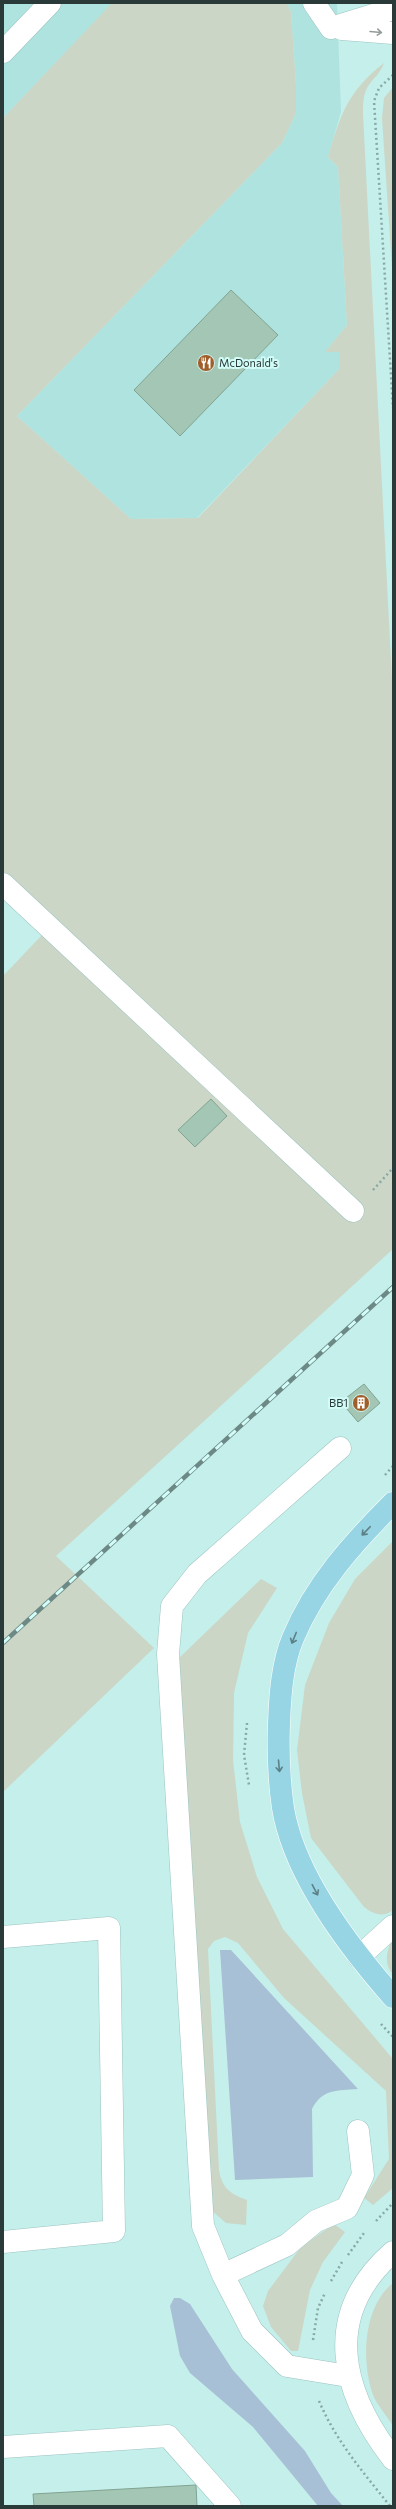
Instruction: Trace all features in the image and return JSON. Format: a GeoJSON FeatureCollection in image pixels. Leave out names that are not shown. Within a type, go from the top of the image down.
{"type":"FeatureCollection","features":[{"type":"Feature","properties":{"kind":"main road"},"geometry":{"type":"LineString","coordinates":[[393,1503],[344,1554],[318,1590],[292,1639],[280,1691],[278,1749],[283,1810],[299,1858],[326,1910],[359,1957],[393,1997]]}},
{"type":"Feature","properties":{"kind":"street"},"geometry":{"type":"LineString","coordinates":[[3,52],[50,3]]}},
{"type":"Feature","properties":{"kind":"street"},"geometry":{"type":"LineString","coordinates":[[314,3],[331,28]]}},
{"type":"Feature","properties":{"kind":"street"},"geometry":{"type":"LineString","coordinates":[[331,28],[393,9]]}},
{"type":"Feature","properties":{"kind":"street"},"geometry":{"type":"LineString","coordinates":[[331,28],[393,33]]}},
{"type":"Feature","properties":{"kind":"street"},"geometry":{"type":"LineString","coordinates":[[3,884],[353,1211]]}},
{"type":"Feature","properties":{"kind":"street"},"geometry":{"type":"LineString","coordinates":[[340,1448],[197,1574],[172,1606],[168,1654],[203,2226],[223,2275],[252,2331],[287,2366],[348,2376]]}},
{"type":"Feature","properties":{"kind":"street"},"geometry":{"type":"LineString","coordinates":[[359,1957],[393,1926]]}},
{"type":"Feature","properties":{"kind":"street"},"geometry":{"type":"LineString","coordinates":[[3,1937],[109,1928],[114,2231],[3,2242]]}},
{"type":"Feature","properties":{"kind":"street"},"geometry":{"type":"LineString","coordinates":[[223,2275],[287,2245],[316,2221],[347,2208],[363,2175],[358,2131]]}},
{"type":"Feature","properties":{"kind":"street"},"geometry":{"type":"LineString","coordinates":[[393,2252],[379,2264],[355,2301],[345,2346],[348,2376],[360,2411],[374,2435],[393,2459]]}},
{"type":"Feature","properties":{"kind":"street"},"geometry":{"type":"LineString","coordinates":[[3,2447],[168,2436],[230,2506]]}},
{"type":"Feature","properties":{"kind":"path"},"geometry":{"type":"LineString","coordinates":[[393,76],[379,88],[374,101],[393,408]]}},
{"type":"Feature","properties":{"kind":"shaded area"},"geometry":{"type":"Polygon","coordinates":[[[3,3],[113,3],[3,118],[3,3]]]}},
{"type":"Feature","properties":{"kind":"shaded area"},"geometry":{"type":"Polygon","coordinates":[[[287,3],[337,3],[341,112],[328,157],[338,167],[347,325],[326,351],[339,352],[339,369],[197,518],[131,519],[17,416],[282,143],[296,113],[296,85],[291,12],[287,3]]]}},
{"type":"Feature","properties":{"kind":"shaded area"},"geometry":{"type":"Polygon","coordinates":[[[220,1950],[231,1950],[358,2089],[337,2091],[326,2094],[316,2102],[312,2109],[313,2177],[235,2180],[220,1950]]]}},
{"type":"Feature","properties":{"kind":"shaded area"},"geometry":{"type":"Polygon","coordinates":[[[174,2298],[180,2298],[190,2304],[232,2369],[305,2451],[331,2493],[343,2506],[318,2506],[253,2427],[190,2373],[180,2356],[170,2306],[174,2298]]]}},
{"type":"Feature","properties":{"kind":"green space"},"geometry":{"type":"Polygon","coordinates":[[[112,3],[287,3],[291,12],[296,85],[296,113],[282,143],[17,416],[131,519],[198,518],[339,369],[339,352],[325,352],[347,325],[338,167],[328,157],[337,128],[353,94],[361,84],[384,63],[381,70],[366,91],[363,114],[393,700],[393,1249],[56,1556],[154,1648],[3,1792],[3,976],[42,935],[3,898],[3,118],[112,3]]]}},
{"type":"Feature","properties":{"kind":"green space"},"geometry":{"type":"Polygon","coordinates":[[[393,87],[393,283],[382,118],[384,98],[393,87]]]}},
{"type":"Feature","properties":{"kind":"green space"},"geometry":{"type":"Polygon","coordinates":[[[393,1541],[393,1910],[386,1914],[378,1914],[371,1912],[364,1907],[311,1838],[302,1793],[297,1750],[305,1685],[329,1623],[355,1579],[393,1541]]]}},
{"type":"Feature","properties":{"kind":"green space"},"geometry":{"type":"Polygon","coordinates":[[[261,1579],[277,1588],[248,1633],[234,1693],[233,1760],[240,1822],[257,1877],[283,1929],[393,2059],[393,2188],[373,2205],[364,2198],[389,2159],[386,2091],[284,1998],[238,1943],[225,1937],[214,1941],[208,1949],[219,2170],[222,2181],[228,2190],[231,2193],[247,2200],[246,2225],[226,2223],[211,2210],[177,1660],[261,1579]]]}},
{"type":"Feature","properties":{"kind":"green space"},"geometry":{"type":"Polygon","coordinates":[[[393,1938],[393,1974],[388,1966],[387,1956],[393,1938]]]}},
{"type":"Feature","properties":{"kind":"green space"},"geometry":{"type":"Polygon","coordinates":[[[334,2224],[345,2232],[323,2262],[310,2290],[298,2351],[291,2351],[271,2327],[263,2306],[268,2291],[301,2247],[334,2224]]]}},
{"type":"Feature","properties":{"kind":"green space"},"geometry":{"type":"Polygon","coordinates":[[[393,2283],[393,2426],[373,2395],[369,2381],[366,2351],[370,2320],[383,2293],[393,2283]]]}},
{"type":"Feature","properties":{"kind":"building","name":"McDonald's"},"geometry":{"type":"Polygon","coordinates":[[[231,290],[278,335],[180,436],[134,390],[231,290]]]}},
{"type":"Feature","properties":{"kind":"building"},"geometry":{"type":"Polygon","coordinates":[[[211,1099],[227,1116],[195,1147],[178,1130],[211,1099]]]}},
{"type":"Feature","properties":{"kind":"building","name":"BB1"},"geometry":{"type":"Polygon","coordinates":[[[364,1384],[380,1403],[358,1422],[341,1402],[364,1384]]]}},
{"type":"Feature","properties":{"kind":"building"},"geometry":{"type":"Polygon","coordinates":[[[196,2485],[197,2506],[34,2506],[33,2494],[196,2485]]]}},
{"type":"Feature","properties":{"kind":"railway"},"geometry":{"type":"LineString","coordinates":[[3,1643],[393,1287]]}},
{"type":"Feature","properties":{"kind":"place","name":"McDonald's"},"geometry":{"type":"Point","coordinates":[206,363]}},
{"type":"Feature","properties":{"kind":"place","name":"BB1"},"geometry":{"type":"Point","coordinates":[361,1403]}}]}
